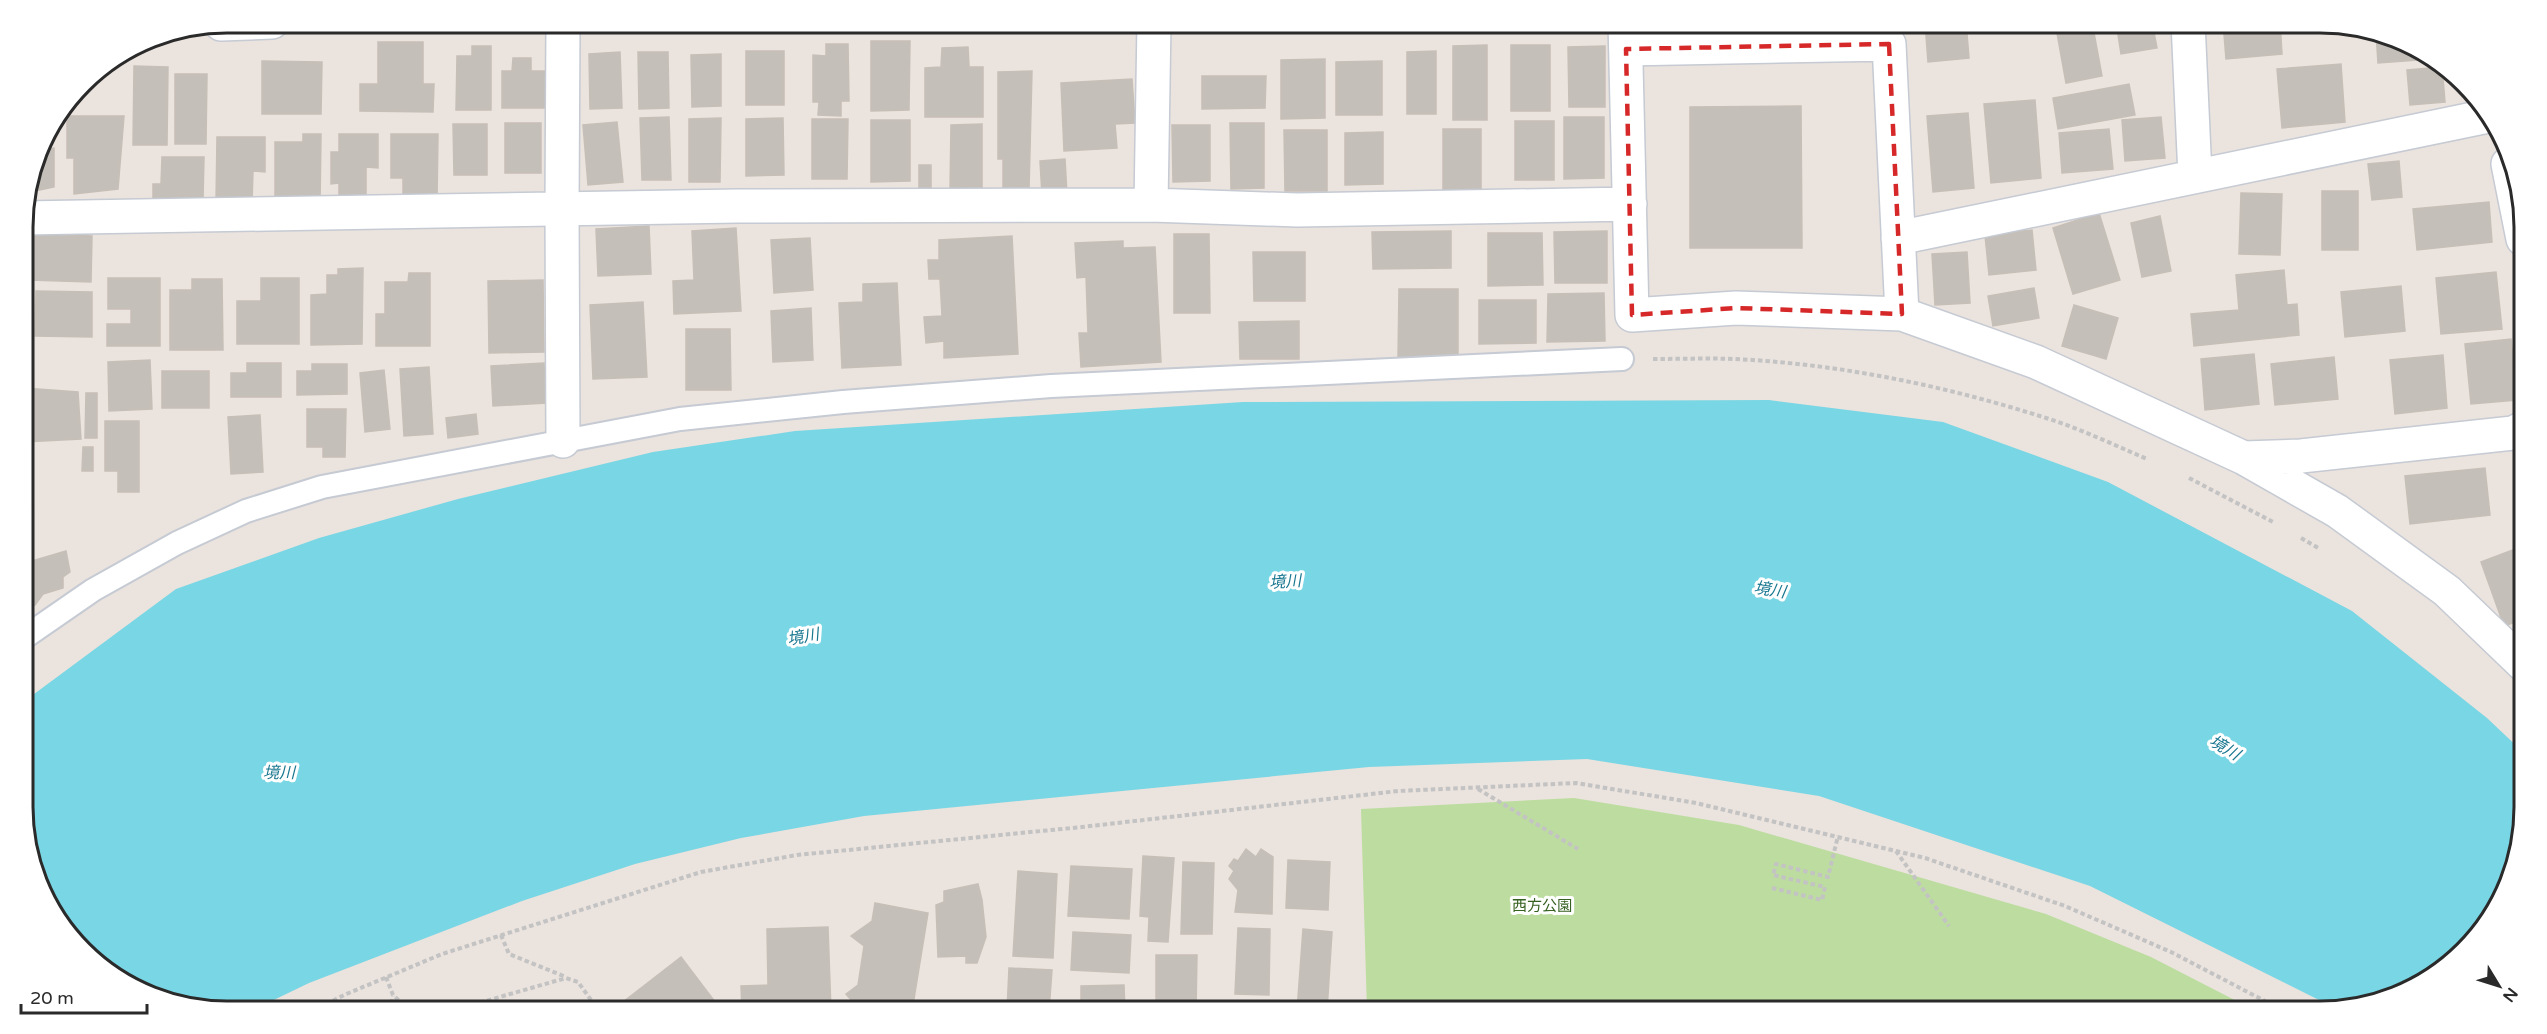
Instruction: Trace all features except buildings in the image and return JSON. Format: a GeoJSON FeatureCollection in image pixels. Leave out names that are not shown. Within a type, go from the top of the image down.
{"type":"FeatureCollection","features":[{"type":"Feature","properties":{"kind":"street"},"geometry":{"type":"LineString","coordinates":[[563,33],[563,441]]}},
{"type":"Feature","properties":{"kind":"street"},"geometry":{"type":"LineString","coordinates":[[1151,205],[1154,33]]}},
{"type":"Feature","properties":{"kind":"street"},"geometry":{"type":"LineString","coordinates":[[2188,33],[2194,176]]}},
{"type":"Feature","properties":{"kind":"street"},"geometry":{"type":"LineString","coordinates":[[1902,314],[1889,44],[1626,36],[1632,315],[1736,308],[1902,314],[2036,362],[2244,458],[2337,511],[2447,591],[2514,655]]}},
{"type":"Feature","properties":{"kind":"street"},"geometry":{"type":"LineString","coordinates":[[1898,238],[2480,118]]}},
{"type":"Feature","properties":{"kind":"street"},"geometry":{"type":"LineString","coordinates":[[33,218],[562,208],[1151,205],[1298,210],[1630,204]]}},
{"type":"Feature","properties":{"kind":"street"},"geometry":{"type":"LineString","coordinates":[[2244,458],[2313,455],[2514,432]]}},
{"type":"Feature","properties":{"kind":"lane"},"geometry":{"type":"LineString","coordinates":[[33,632],[104,584],[177,543],[246,511],[322,487],[680,419],[843,402],[1051,386],[1622,359]]}},
{"type":"Feature","properties":{"kind":"path"},"geometry":{"type":"LineString","coordinates":[[1622,359],[1735,359],[1856,372],[1930,387],[2048,418],[2150,460]]}},
{"type":"Feature","properties":{"kind":"path"},"geometry":{"type":"LineString","coordinates":[[2181,474],[2280,526]]}},
{"type":"Feature","properties":{"kind":"path"},"geometry":{"type":"LineString","coordinates":[[2299,537],[2327,554]]}},
{"type":"Feature","properties":{"kind":"path"},"geometry":{"type":"LineString","coordinates":[[335,1001],[442,954],[501,935],[701,872],[797,855],[1398,791],[1576,783],[1696,803],[1925,858],[2065,906],[2171,952],[2268,1001]]}},
{"type":"Feature","properties":{"kind":"path"},"geometry":{"type":"LineString","coordinates":[[1478,789],[1578,849]]}},
{"type":"Feature","properties":{"kind":"path"},"geometry":{"type":"LineString","coordinates":[[1772,888],[1822,900],[1825,887],[1773,875],[1776,864],[1828,877],[1838,836]]}},
{"type":"Feature","properties":{"kind":"path"},"geometry":{"type":"LineString","coordinates":[[1895,850],[1949,926]]}},
{"type":"Feature","properties":{"kind":"path"},"geometry":{"type":"LineString","coordinates":[[501,935],[509,954],[578,982],[592,1001]]}},
{"type":"Feature","properties":{"kind":"path"},"geometry":{"type":"LineString","coordinates":[[386,978],[393,995],[399,1001]]}},
{"type":"Feature","properties":{"kind":"path"},"geometry":{"type":"LineString","coordinates":[[486,1001],[566,978]]}},
{"type":"Feature","properties":{"kind":"path"},"geometry":{"type":"LineString","coordinates":[[392,1001],[393,995]]}},
{"type":"Feature","properties":{"kind":"highlighted area"},"geometry":{"type":"Polygon","coordinates":[[[1889,44],[1902,314],[1736,308],[1632,315],[1626,49],[1889,44]]]}},
{"type":"Feature","properties":{"kind":"green space","name":"西方公園"},"geometry":{"type":"Polygon","coordinates":[[[1574,798],[1739,825],[2046,914],[2151,957],[2237,1001],[1367,1001],[1361,809],[1574,798]]]}},
{"type":"Feature","properties":{"kind":"water","name":"境川"},"geometry":{"type":"Polygon","coordinates":[[[1769,400],[1943,422],[2108,482],[2352,611],[2487,718],[2514,744],[2512,833],[2504,870],[2494,893],[2474,925],[2438,961],[2406,981],[2383,991],[2358,997],[2321,1001],[2090,886],[1819,796],[1587,759],[1369,767],[864,816],[741,838],[635,864],[522,901],[309,983],[272,1001],[214,1001],[164,991],[141,981],[99,953],[66,915],[43,870],[35,833],[33,807],[33,695],[176,589],[319,538],[458,499],[653,452],[795,431],[1243,402],[1769,400]]]}}]}
